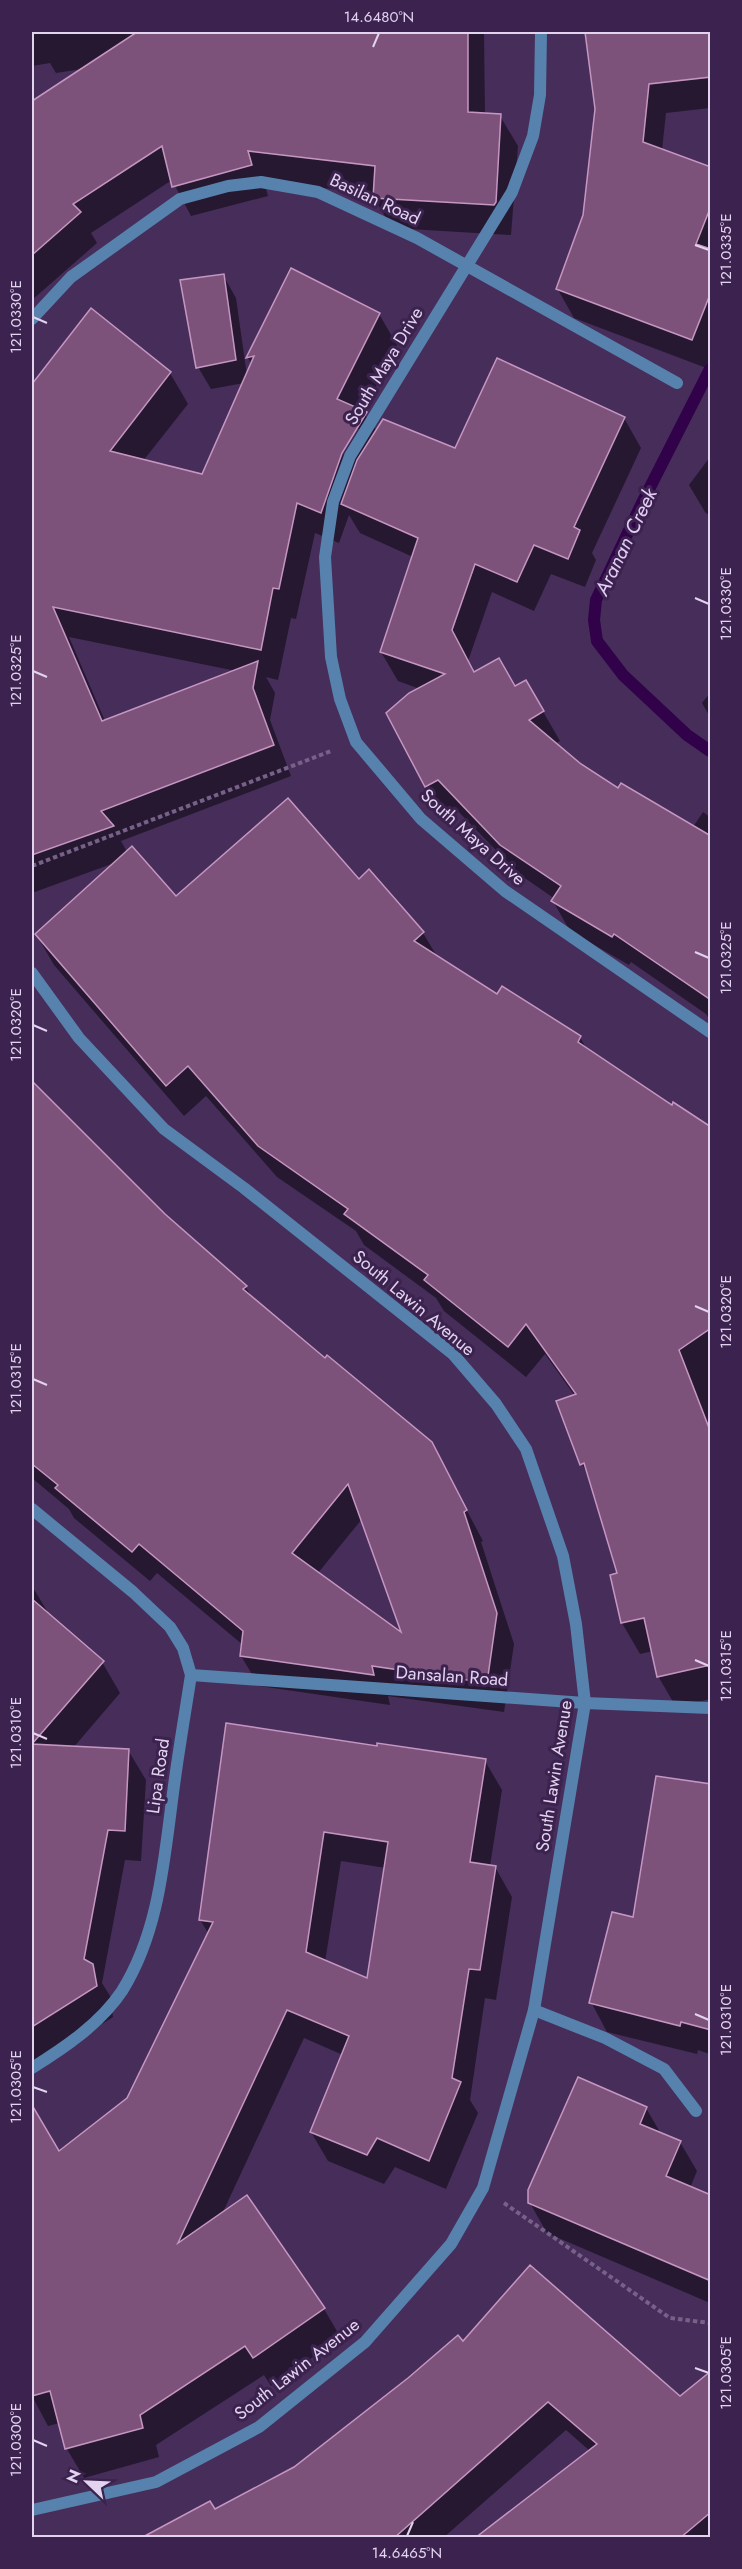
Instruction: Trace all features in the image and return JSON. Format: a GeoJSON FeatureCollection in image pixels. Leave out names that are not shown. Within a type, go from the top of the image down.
{"type":"FeatureCollection","features":[{"type":"Feature","properties":{"kind":"street","name":"South Maya Drive"},"geometry":{"type":"LineString","coordinates":[[541,32],[540,95],[533,136],[512,192],[350,456],[333,502],[325,557],[331,657],[340,699],[356,742],[421,819],[505,891],[711,1032]]}},
{"type":"Feature","properties":{"kind":"street","name":"Basilan Road"},"geometry":{"type":"LineString","coordinates":[[32,319],[71,277],[180,199],[228,186],[261,182],[318,192],[417,238],[677,383]]}},
{"type":"Feature","properties":{"kind":"street","name":"South Lawin Avenue"},"geometry":{"type":"LineString","coordinates":[[32,973],[79,1038],[164,1129],[244,1188],[453,1354],[496,1404],[526,1449],[564,1556],[576,1624],[585,1703],[534,2010],[483,2188],[451,2244],[365,2342],[259,2427],[156,2482],[32,2510]]}},
{"type":"Feature","properties":{"kind":"street","name":"Lipa Road"},"geometry":{"type":"LineString","coordinates":[[32,1509],[133,1592],[170,1627],[183,1648],[191,1675],[159,1894],[146,1941],[121,1992],[90,2026],[61,2050],[32,2068]]}},
{"type":"Feature","properties":{"kind":"street","name":"Dansalan Road"},"geometry":{"type":"LineString","coordinates":[[191,1675],[585,1703],[711,1708]]}},
{"type":"Feature","properties":{"kind":"street"},"geometry":{"type":"LineString","coordinates":[[534,2010],[605,2038],[664,2069],[696,2111]]}},
{"type":"Feature","properties":{"kind":"path"},"geometry":{"type":"LineString","coordinates":[[32,866],[356,742]]}},
{"type":"Feature","properties":{"kind":"path"},"geometry":{"type":"LineString","coordinates":[[483,2188],[670,2318],[711,2323]]}},
{"type":"Feature","properties":{"kind":"building"},"geometry":{"type":"Polygon","coordinates":[[[137,32],[468,32],[468,112],[501,114],[496,202],[494,205],[373,198],[375,166],[248,151],[252,165],[172,187],[162,146],[73,204],[81,212],[32,255],[32,101],[137,32]]]}},
{"type":"Feature","properties":{"kind":"building"},"geometry":{"type":"Polygon","coordinates":[[[585,32],[711,32],[711,77],[649,84],[643,142],[711,167],[711,206],[696,244],[711,249],[711,292],[692,340],[556,289],[583,215],[595,109],[585,32]]]}},
{"type":"Feature","properties":{"kind":"building"},"geometry":{"type":"Polygon","coordinates":[[[291,268],[380,313],[337,399],[367,412],[342,453],[321,513],[297,503],[279,589],[273,588],[261,650],[53,607],[102,721],[258,661],[253,688],[274,745],[101,811],[114,826],[32,855],[32,384],[91,308],[171,372],[110,451],[202,474],[254,356],[246,358],[291,268]]]}},
{"type":"Feature","properties":{"kind":"building"},"geometry":{"type":"Polygon","coordinates":[[[224,274],[236,360],[196,368],[180,280],[224,274]]]}},
{"type":"Feature","properties":{"kind":"building"},"geometry":{"type":"Polygon","coordinates":[[[497,358],[625,417],[574,527],[580,530],[568,559],[534,545],[517,582],[475,564],[452,630],[474,672],[499,658],[515,686],[526,680],[544,711],[529,720],[581,764],[618,788],[621,783],[711,836],[711,1000],[614,934],[612,937],[551,901],[561,886],[500,845],[438,780],[425,787],[386,713],[409,693],[445,674],[380,652],[418,538],[341,504],[357,460],[383,419],[455,448],[497,358]]]}},
{"type":"Feature","properties":{"kind":"building"},"geometry":{"type":"Polygon","coordinates":[[[288,798],[359,879],[369,869],[424,932],[414,941],[497,994],[502,986],[581,1036],[578,1042],[672,1105],[673,1102],[711,1127],[711,1328],[679,1350],[711,1433],[711,1665],[657,1677],[644,1618],[621,1623],[610,1575],[617,1573],[584,1463],[580,1465],[556,1401],[576,1394],[526,1324],[508,1347],[424,1280],[428,1275],[344,1214],[348,1209],[258,1146],[188,1066],[166,1086],[35,934],[132,846],[176,896],[288,798]]]}},
{"type":"Feature","properties":{"kind":"building"},"geometry":{"type":"Polygon","coordinates":[[[32,1081],[165,1214],[247,1286],[243,1289],[325,1358],[327,1355],[432,1442],[467,1510],[464,1512],[497,1613],[487,1683],[372,1666],[374,1675],[240,1656],[243,1631],[139,1544],[132,1552],[55,1488],[58,1485],[32,1464],[32,1081]],[[348,1484],[292,1553],[401,1632],[348,1484]]]}},
{"type":"Feature","properties":{"kind":"building"},"geometry":{"type":"Polygon","coordinates":[[[32,1599],[104,1661],[32,1744],[32,1599]]]}},
{"type":"Feature","properties":{"kind":"building"},"geometry":{"type":"Polygon","coordinates":[[[226,1723],[377,1746],[377,1743],[486,1759],[470,1862],[496,1866],[480,1970],[469,1969],[452,2078],[461,2082],[429,2161],[377,2138],[367,2155],[310,2132],[349,2036],[287,2010],[178,2243],[247,2195],[325,2308],[253,2358],[245,2346],[140,2415],[143,2428],[65,2449],[50,2391],[32,2396],[32,2105],[59,2151],[127,2098],[213,1922],[199,1920],[226,1723]],[[324,1832],[306,1952],[367,1978],[388,1842],[324,1832]]]}},
{"type":"Feature","properties":{"kind":"building"},"geometry":{"type":"Polygon","coordinates":[[[32,1744],[129,1749],[125,1831],[108,1830],[84,1959],[93,1964],[97,1986],[32,2027],[32,1744]]]}},
{"type":"Feature","properties":{"kind":"building"},"geometry":{"type":"Polygon","coordinates":[[[656,1776],[711,1784],[711,2030],[681,2022],[680,2026],[589,2003],[612,1912],[633,1917],[656,1776]]]}},
{"type":"Feature","properties":{"kind":"building"},"geometry":{"type":"Polygon","coordinates":[[[578,2077],[647,2107],[640,2124],[681,2141],[666,2176],[711,2195],[711,2281],[528,2203],[528,2190],[578,2077]]]}},
{"type":"Feature","properties":{"kind":"building"},"geometry":{"type":"Polygon","coordinates":[[[530,2265],[680,2396],[711,2371],[711,2512],[680,2538],[475,2538],[597,2444],[548,2402],[394,2538],[141,2538],[210,2501],[215,2509],[294,2467],[408,2378],[458,2335],[463,2341],[530,2265]]]}},
{"type":"Feature","properties":{"kind":"waterway","name":"Aranan Creek"},"geometry":{"type":"LineString","coordinates":[[710,369],[596,600],[594,620],[597,641],[623,675],[687,735],[710,751]]}}]}
